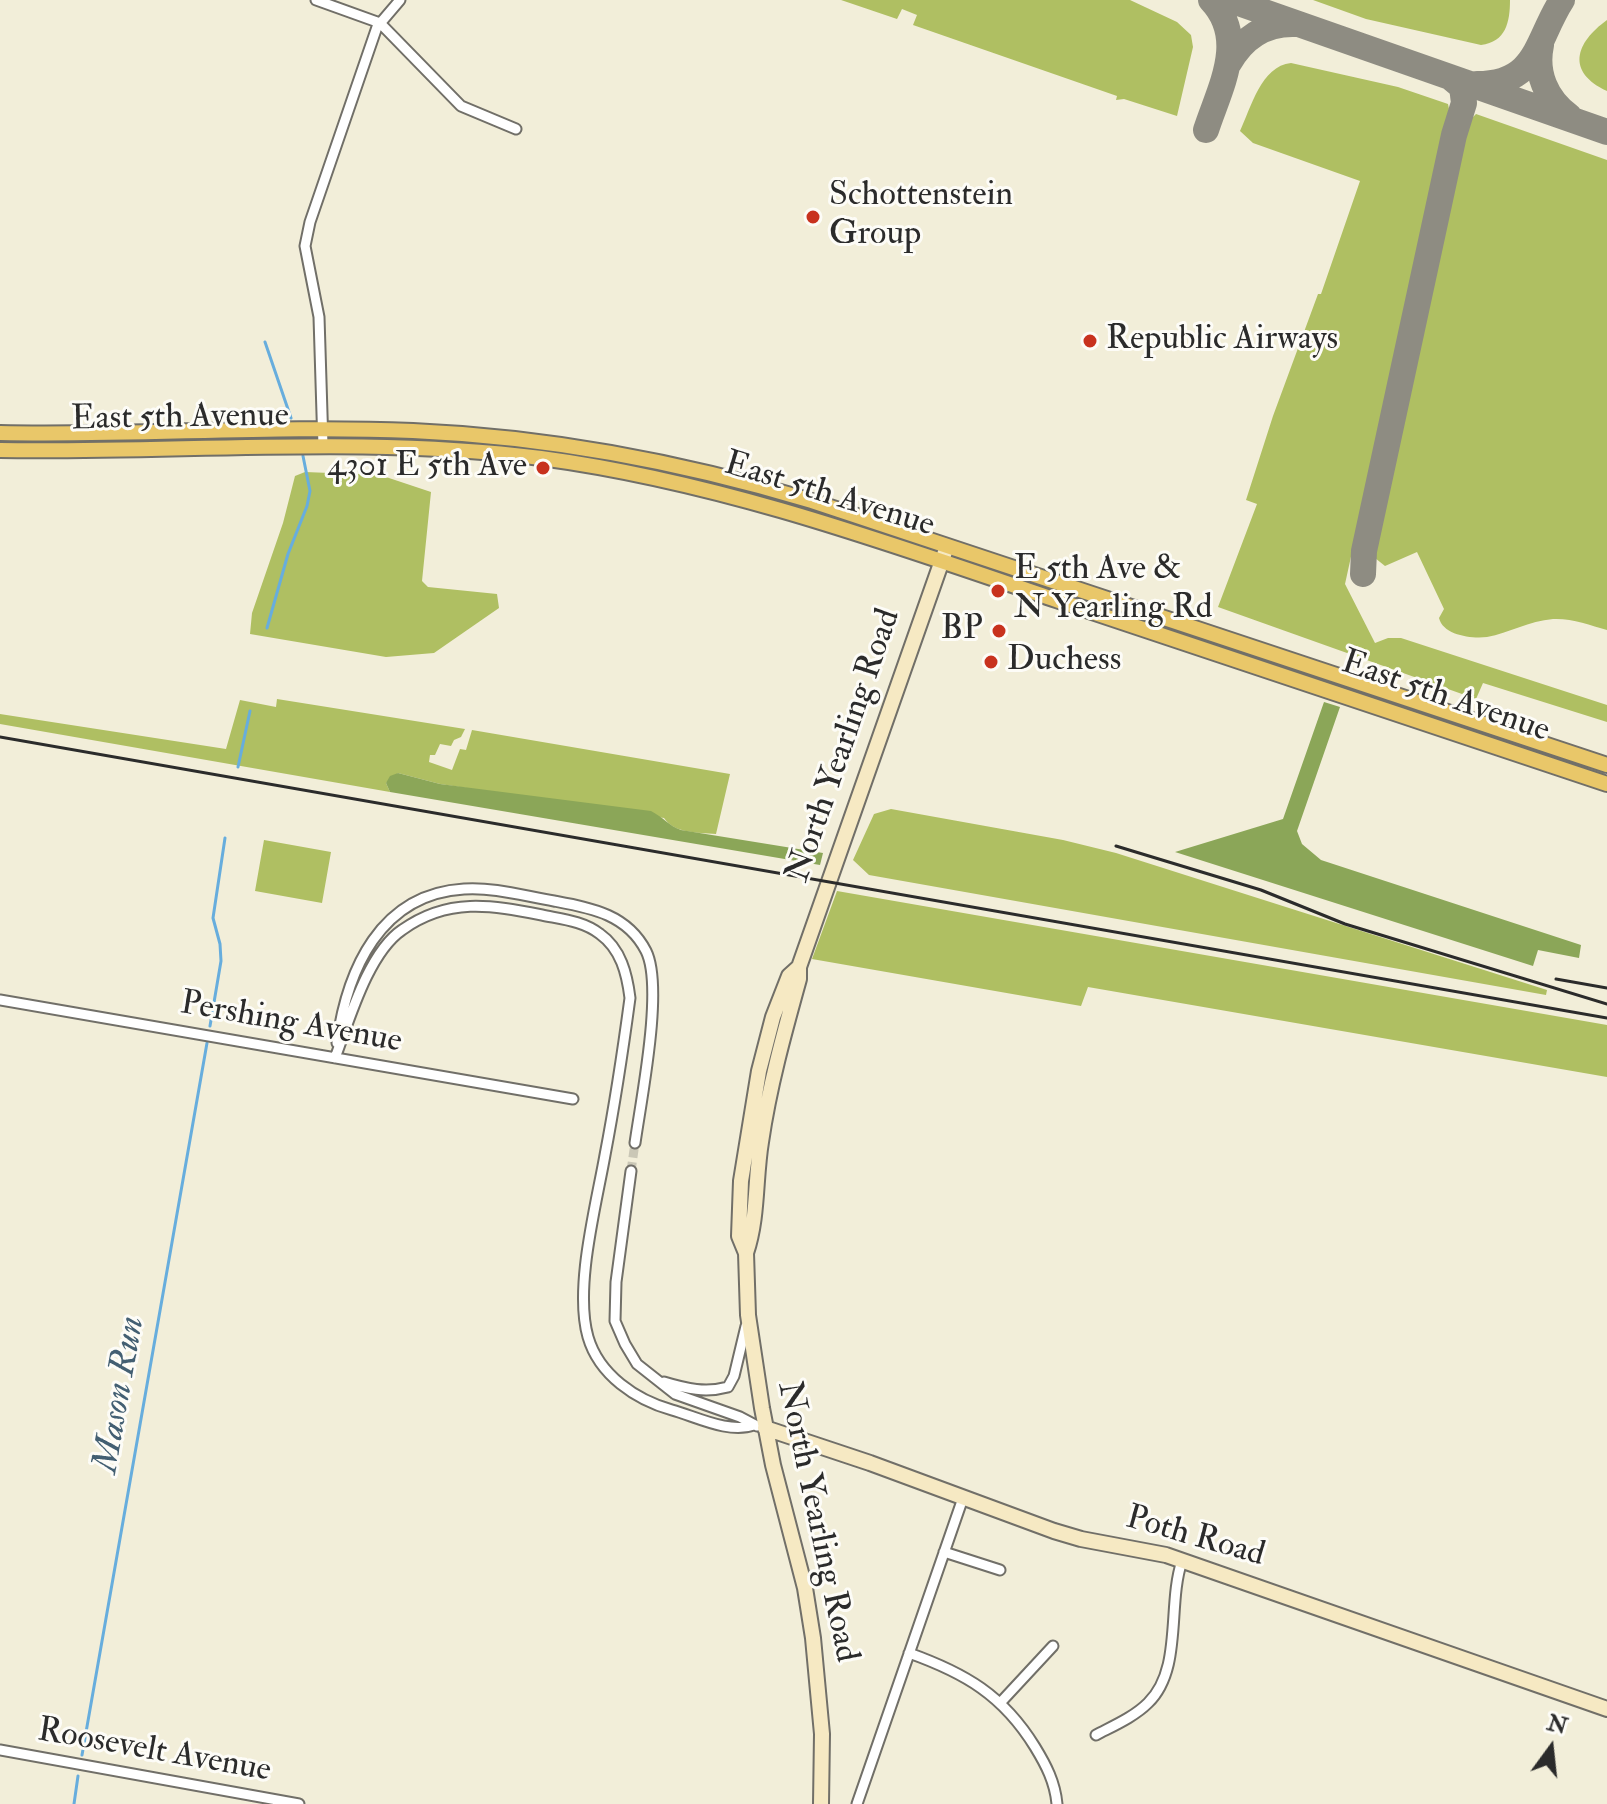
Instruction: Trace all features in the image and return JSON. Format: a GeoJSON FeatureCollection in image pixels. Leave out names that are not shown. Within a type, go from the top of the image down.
{"type":"FeatureCollection","features":[{"type":"Feature","properties":{"kind":"main road","name":"East 5th Avenue"},"geometry":{"type":"LineString","coordinates":[[0,433],[66,435],[323,430],[451,433],[545,443],[662,461],[778,491],[947,545],[1607,765]]}},
{"type":"Feature","properties":{"kind":"main road","name":"East 5th Avenue"},"geometry":{"type":"LineString","coordinates":[[0,450],[323,446],[474,451],[542,458],[655,477],[756,502],[1607,784]]}},
{"type":"Feature","properties":{"kind":"main road","name":"North Yearling Road"},"geometry":{"type":"LineString","coordinates":[[821,1804],[823,1750],[813,1638],[805,1588],[760,1427],[748,1315],[746,1253],[739,1236],[740,1215],[750,1117],[773,1017],[789,976],[799,967],[947,545]]}},
{"type":"Feature","properties":{"kind":"main road","name":"Poth Road"},"geometry":{"type":"LineString","coordinates":[[760,1427],[1068,1536],[1135,1548],[1182,1561],[1607,1709]]}},
{"type":"Feature","properties":{"kind":"street"},"geometry":{"type":"LineString","coordinates":[[316,0],[380,23],[461,106],[516,129]]}},
{"type":"Feature","properties":{"kind":"street"},"geometry":{"type":"LineString","coordinates":[[323,446],[319,317],[305,246],[310,222],[380,23],[400,0]]}},
{"type":"Feature","properties":{"kind":"street"},"geometry":{"type":"LineString","coordinates":[[335,1058],[341,1012],[369,942],[403,908],[422,897],[473,889],[586,907],[612,916],[632,931],[647,953],[653,974],[653,1006],[635,1143]]}},
{"type":"Feature","properties":{"kind":"street"},"geometry":{"type":"LineString","coordinates":[[335,1058],[366,980],[383,950],[400,930],[429,915],[452,907],[477,904],[576,922],[599,933],[615,950],[627,973],[630,998],[590,1242],[583,1304],[588,1338],[603,1367],[629,1391],[658,1407],[740,1430],[760,1427]]}},
{"type":"Feature","properties":{"kind":"street","name":"Pershing Avenue"},"geometry":{"type":"LineString","coordinates":[[0,1000],[573,1099]]}},
{"type":"Feature","properties":{"kind":"street"},"geometry":{"type":"LineString","coordinates":[[631,1171],[616,1282],[615,1321],[637,1364],[675,1394],[760,1427]]}},
{"type":"Feature","properties":{"kind":"street"},"geometry":{"type":"LineString","coordinates":[[657,1380],[691,1390],[712,1391],[728,1387],[743,1344],[748,1315]]}},
{"type":"Feature","properties":{"kind":"street"},"geometry":{"type":"LineString","coordinates":[[857,1804],[963,1498]]}},
{"type":"Feature","properties":{"kind":"street"},"geometry":{"type":"LineString","coordinates":[[944,1552],[1000,1570]]}},
{"type":"Feature","properties":{"kind":"street"},"geometry":{"type":"LineString","coordinates":[[1096,1735],[1140,1710],[1159,1688],[1168,1667],[1174,1596],[1182,1561]]}},
{"type":"Feature","properties":{"kind":"street"},"geometry":{"type":"LineString","coordinates":[[1001,1702],[1053,1646]]}},
{"type":"Feature","properties":{"kind":"street"},"geometry":{"type":"LineString","coordinates":[[909,1653],[964,1676],[1001,1702],[1043,1760],[1051,1776],[1057,1804]]}},
{"type":"Feature","properties":{"kind":"street","name":"Roosevelt Avenue"},"geometry":{"type":"LineString","coordinates":[[0,1750],[299,1804]]}},
{"type":"Feature","properties":{"kind":"green space"},"geometry":{"type":"Polygon","coordinates":[[[841,0],[1130,0],[1177,22],[1191,35],[1193,47],[1177,116],[1124,99],[1116,100],[1117,96],[913,25],[917,15],[902,9],[897,19],[841,0]]]}},
{"type":"Feature","properties":{"kind":"green space"},"geometry":{"type":"Polygon","coordinates":[[[1313,0],[1510,0],[1505,30],[1496,40],[1481,45],[1366,19],[1313,0]]]}},
{"type":"Feature","properties":{"kind":"green space"},"geometry":{"type":"Polygon","coordinates":[[[1607,20],[1607,91],[1585,75],[1580,57],[1588,38],[1607,20]]]}},
{"type":"Feature","properties":{"kind":"green space"},"geometry":{"type":"Polygon","coordinates":[[[1291,63],[1398,87],[1448,104],[1449,109],[1345,584],[1375,643],[1388,638],[1401,638],[1607,705],[1607,722],[1483,683],[1476,699],[1218,607],[1257,504],[1246,500],[1273,416],[1318,294],[1321,294],[1360,181],[1253,143],[1240,131],[1265,80],[1281,66],[1291,63]]]}},
{"type":"Feature","properties":{"kind":"green space"},"geometry":{"type":"Polygon","coordinates":[[[1476,114],[1607,160],[1607,630],[1553,619],[1487,637],[1458,635],[1446,628],[1439,618],[1444,609],[1417,552],[1385,566],[1375,558],[1469,121],[1476,114]]]}},
{"type":"Feature","properties":{"kind":"green space"},"geometry":{"type":"Polygon","coordinates":[[[305,472],[380,475],[431,492],[422,581],[428,587],[497,594],[499,608],[434,653],[386,657],[250,634],[252,613],[283,523],[295,476],[305,472]]]}},
{"type":"Feature","properties":{"kind":"green space"},"geometry":{"type":"Polygon","coordinates":[[[277,699],[465,729],[451,746],[440,744],[435,755],[430,755],[429,762],[452,770],[460,749],[466,750],[472,730],[730,774],[716,834],[680,830],[664,818],[440,784],[398,773],[386,783],[390,792],[0,724],[0,714],[226,749],[240,700],[276,707],[277,699]]]}},
{"type":"Feature","properties":{"kind":"green space"},"geometry":{"type":"Polygon","coordinates":[[[1324,702],[1340,707],[1297,831],[1302,844],[1321,860],[1581,945],[1579,958],[1538,950],[1533,966],[1175,852],[1283,819],[1324,702]]]}},
{"type":"Feature","properties":{"kind":"green space"},"geometry":{"type":"Polygon","coordinates":[[[398,773],[440,784],[651,811],[681,830],[823,853],[820,865],[390,792],[386,783],[390,776],[398,773]]]}},
{"type":"Feature","properties":{"kind":"green space"},"geometry":{"type":"Polygon","coordinates":[[[891,809],[1063,840],[1116,853],[1547,990],[1546,995],[869,875],[853,860],[874,814],[891,809]]]}},
{"type":"Feature","properties":{"kind":"green space"},"geometry":{"type":"Polygon","coordinates":[[[264,840],[331,852],[322,903],[255,891],[264,840]]]}},
{"type":"Feature","properties":{"kind":"green space"},"geometry":{"type":"Polygon","coordinates":[[[837,891],[1607,1025],[1607,1077],[1088,987],[1081,1006],[812,959],[837,891]]]}},
{"type":"Feature","properties":{"kind":"waterway","name":"Mason Run"},"geometry":{"type":"LineString","coordinates":[[265,342],[291,418]]}},
{"type":"Feature","properties":{"kind":"waterway","name":"Mason Run"},"geometry":{"type":"LineString","coordinates":[[267,628],[288,554],[307,506],[310,491],[303,456]]}},
{"type":"Feature","properties":{"kind":"waterway","name":"Mason Run"},"geometry":{"type":"LineString","coordinates":[[238,767],[250,711]]}},
{"type":"Feature","properties":{"kind":"waterway","name":"Mason Run"},"geometry":{"type":"LineString","coordinates":[[210,1026],[221,961],[213,918],[225,838]]}},
{"type":"Feature","properties":{"kind":"waterway","name":"Mason Run"},"geometry":{"type":"LineString","coordinates":[[82,1755],[207,1043]]}},
{"type":"Feature","properties":{"kind":"waterway","name":"Mason Run"},"geometry":{"type":"LineString","coordinates":[[74,1804],[78,1776]]}},
{"type":"Feature","properties":{"kind":"taxiway"},"geometry":{"type":"LineString","coordinates":[[1206,130],[1228,64],[1229,47],[1228,31],[1222,15],[1211,0]]}},
{"type":"Feature","properties":{"kind":"taxiway"},"geometry":{"type":"LineString","coordinates":[[1230,0],[1607,132]]}},
{"type":"Feature","properties":{"kind":"taxiway"},"geometry":{"type":"LineString","coordinates":[[1477,84],[1497,82],[1524,68],[1533,57],[1562,0]]}},
{"type":"Feature","properties":{"kind":"taxiway"},"geometry":{"type":"LineString","coordinates":[[1229,63],[1241,46],[1256,34],[1274,26],[1295,24]]}},
{"type":"Feature","properties":{"kind":"taxiway"},"geometry":{"type":"LineString","coordinates":[[1541,45],[1540,66],[1544,85],[1554,102],[1569,116]]}},
{"type":"Feature","properties":{"kind":"taxiway"},"geometry":{"type":"LineString","coordinates":[[1363,574],[1364,551],[1454,135],[1464,103],[1462,87],[1450,77]]}},
{"type":"Feature","properties":{"kind":"tunnel"},"geometry":{"type":"LineString","coordinates":[[631,1171],[635,1143]]}},
{"type":"Feature","properties":{"kind":"railway"},"geometry":{"type":"LineString","coordinates":[[0,737],[1607,1018]]}},
{"type":"Feature","properties":{"kind":"railway"},"geometry":{"type":"LineString","coordinates":[[1116,846],[1261,890],[1345,924],[1607,1004]]}},
{"type":"Feature","properties":{"kind":"railway"},"geometry":{"type":"LineString","coordinates":[[1556,979],[1607,988]]}},
{"type":"Feature","properties":{"kind":"place","name":"Schottenstein Group"},"geometry":{"type":"Point","coordinates":[813,217]}},
{"type":"Feature","properties":{"kind":"place","name":"Republic Airways"},"geometry":{"type":"Point","coordinates":[1090,341]}},
{"type":"Feature","properties":{"kind":"place","name":"4301 E 5th Ave"},"geometry":{"type":"Point","coordinates":[543,468]}},
{"type":"Feature","properties":{"kind":"place","name":"E 5th Ave & N Yearling Rd"},"geometry":{"type":"Point","coordinates":[998,591]}},
{"type":"Feature","properties":{"kind":"place","name":"BP"},"geometry":{"type":"Point","coordinates":[999,631]}},
{"type":"Feature","properties":{"kind":"place","name":"Duchess"},"geometry":{"type":"Point","coordinates":[991,662]}}]}
